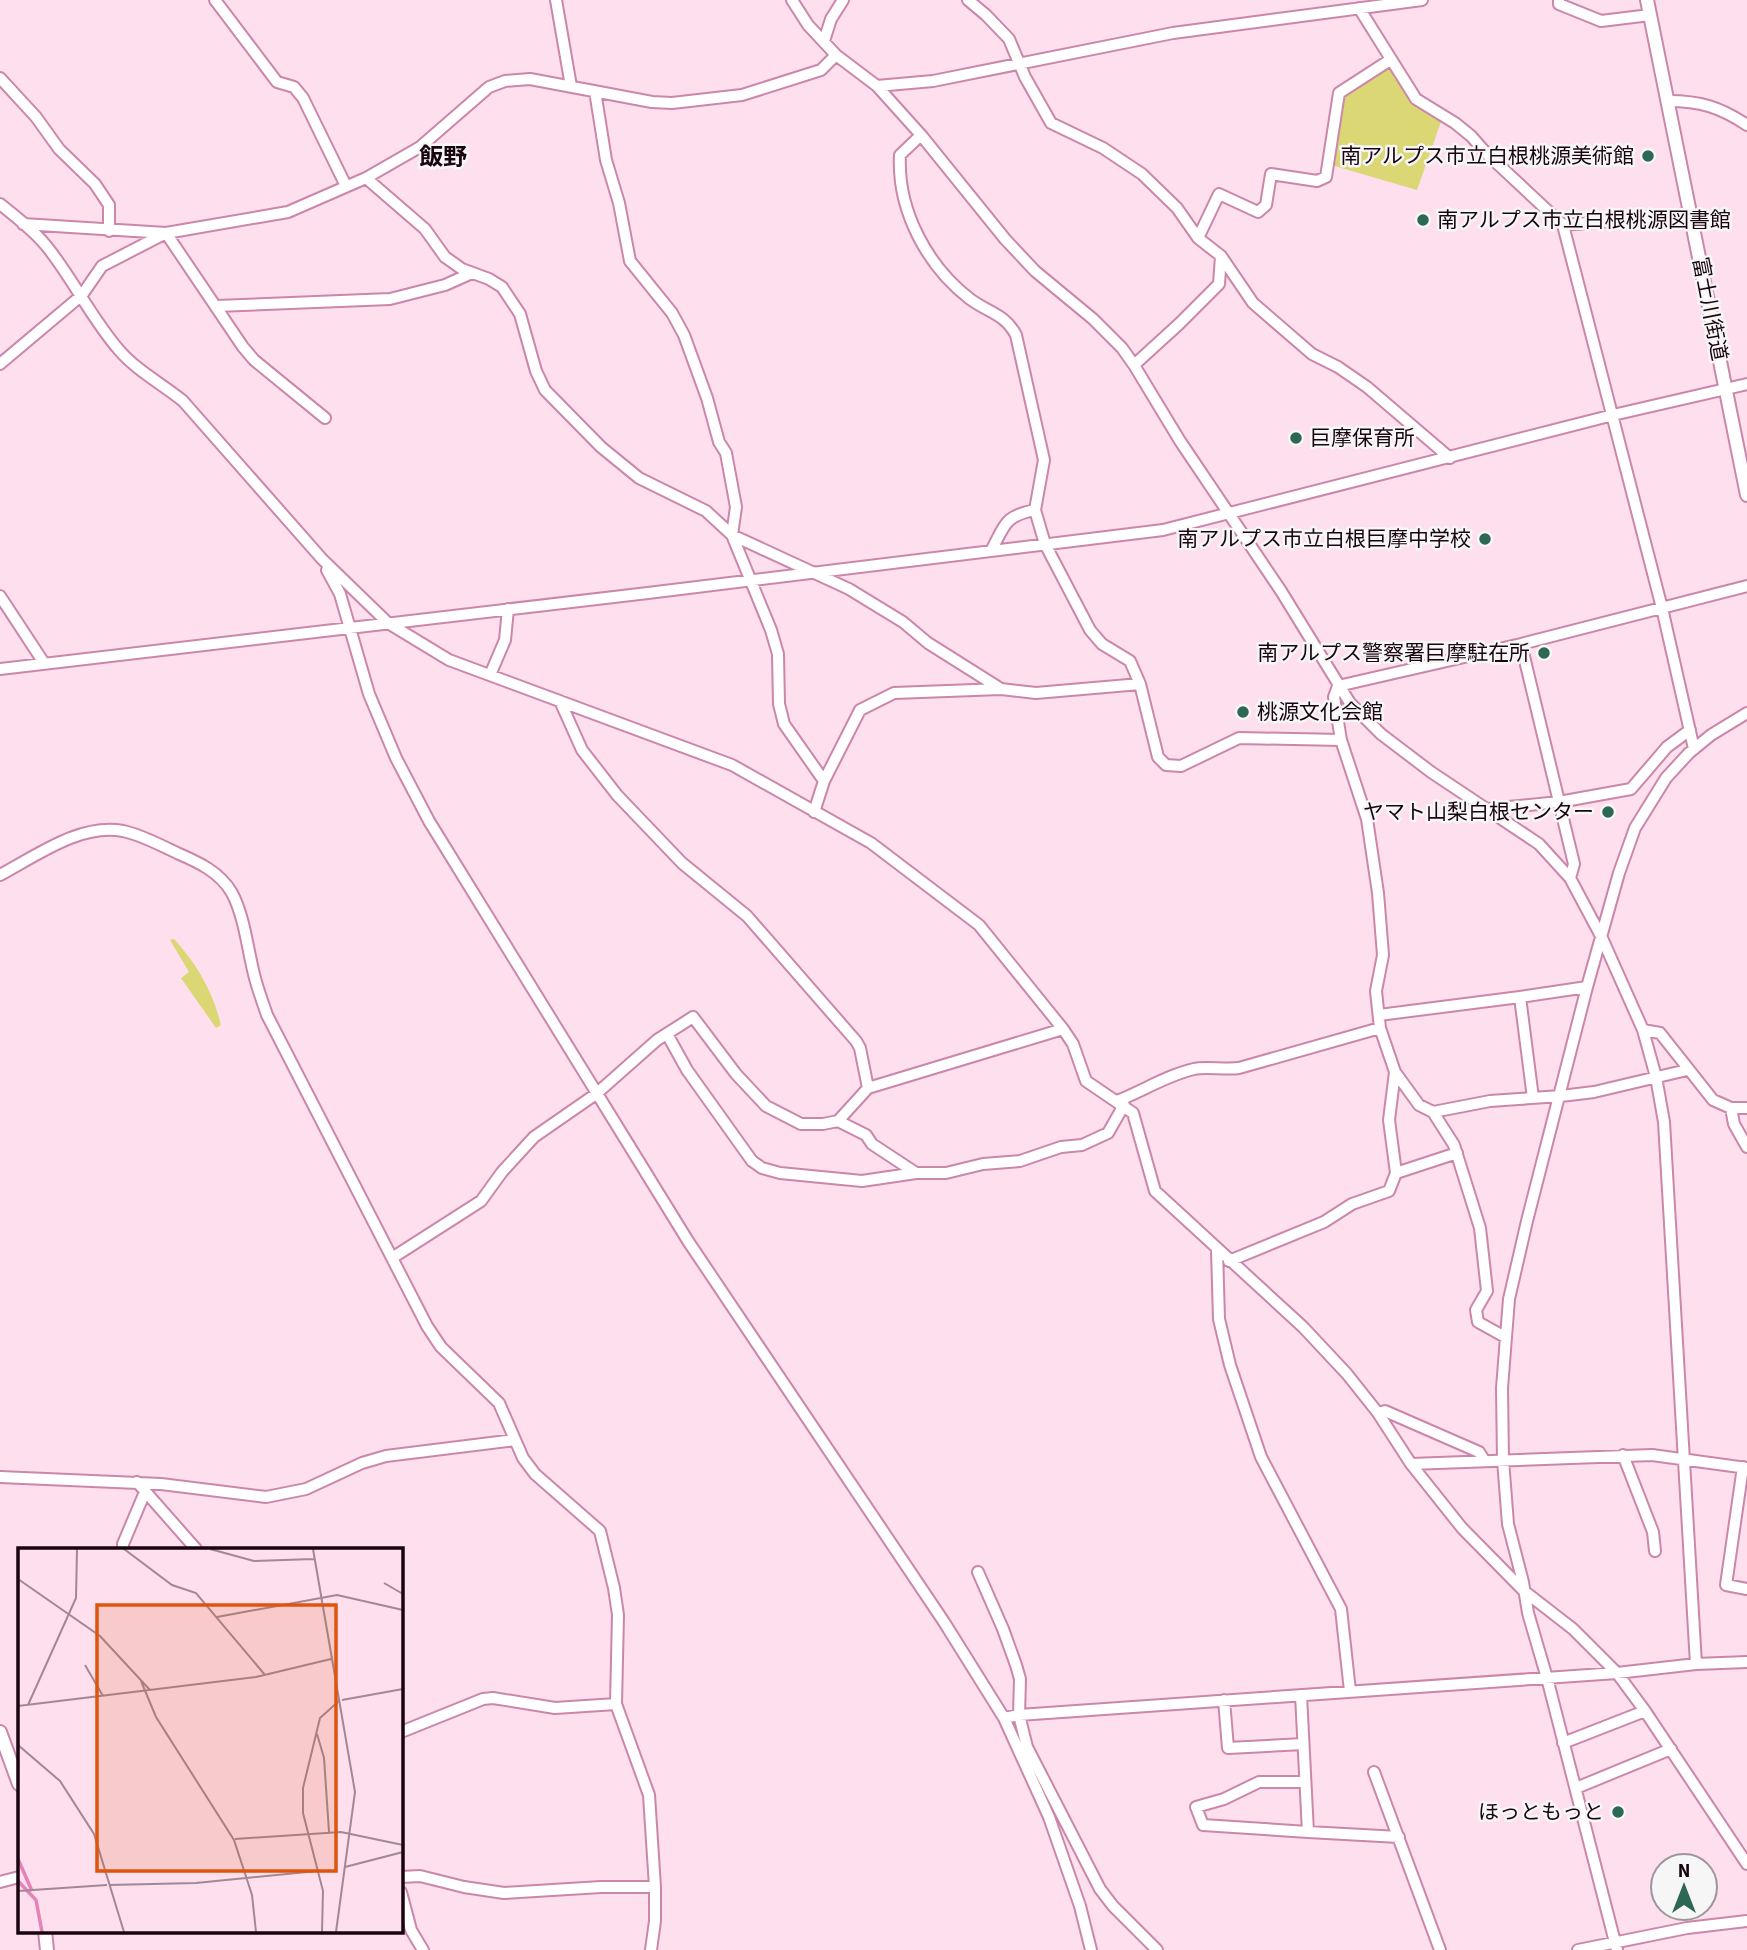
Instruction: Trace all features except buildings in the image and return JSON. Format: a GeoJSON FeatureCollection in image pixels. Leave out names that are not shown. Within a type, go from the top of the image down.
{"type":"FeatureCollection","features":[{"type":"Feature","properties":{"kind":"main road","name":"富士川街道"},"geometry":{"type":"LineString","coordinates":[[1647,0],[1747,495]]}},
{"type":"Feature","properties":{"kind":"main road"},"geometry":{"type":"LineString","coordinates":[[0,1732],[18,1781]]}},
{"type":"Feature","properties":{"kind":"main road"},"geometry":{"type":"LineString","coordinates":[[45,1932],[47,1950]]}},
{"type":"Feature","properties":{"kind":"street"},"geometry":{"type":"LineString","coordinates":[[215,0],[277,82],[294,87],[303,98],[346,186]]}},
{"type":"Feature","properties":{"kind":"street"},"geometry":{"type":"LineString","coordinates":[[556,0],[571,86]]}},
{"type":"Feature","properties":{"kind":"street"},"geometry":{"type":"LineString","coordinates":[[792,0],[808,25],[836,55],[877,86],[921,135],[1004,239],[1035,271],[1108,333],[1134,365],[1180,441],[1281,591],[1350,703],[1381,734],[1431,772],[1539,844],[1570,878],[1602,937],[1643,1030],[1656,1077],[1664,1122],[1696,1664]]}},
{"type":"Feature","properties":{"kind":"street"},"geometry":{"type":"LineString","coordinates":[[824,41],[831,19],[843,0]]}},
{"type":"Feature","properties":{"kind":"street"},"geometry":{"type":"LineString","coordinates":[[968,0],[1009,39],[1037,102],[1051,123],[1103,148],[1142,174],[1177,208],[1198,238],[1221,256],[1253,303],[1312,354],[1338,366],[1367,387],[1450,458]]}},
{"type":"Feature","properties":{"kind":"street"},"geometry":{"type":"LineString","coordinates":[[877,86],[933,81],[1173,33],[1355,6],[1422,0]]}},
{"type":"Feature","properties":{"kind":"street"},"geometry":{"type":"LineString","coordinates":[[1559,0],[1559,4],[1601,20],[1650,15]]}},
{"type":"Feature","properties":{"kind":"street"},"geometry":{"type":"LineString","coordinates":[[1355,6],[1416,99],[1471,136],[1563,225],[1662,608],[1694,749]]}},
{"type":"Feature","properties":{"kind":"street"},"geometry":{"type":"LineString","coordinates":[[23,224],[57,224],[166,233],[288,212],[366,178],[420,147],[489,87],[517,79],[672,103],[742,95],[821,69],[836,55]]}},
{"type":"Feature","properties":{"kind":"street"},"geometry":{"type":"LineString","coordinates":[[1198,238],[1219,194],[1258,212],[1266,205],[1271,174],[1317,181],[1326,177],[1339,93],[1390,60]]}},
{"type":"Feature","properties":{"kind":"street"},"geometry":{"type":"LineString","coordinates":[[0,78],[36,117],[59,149],[95,184],[109,205],[109,230]]}},
{"type":"Feature","properties":{"kind":"street"},"geometry":{"type":"LineString","coordinates":[[594,91],[606,160],[619,203],[630,261],[672,313],[684,335],[707,398],[719,442],[726,453],[736,507],[732,535],[771,630],[778,654],[779,704],[784,724],[824,781]]}},
{"type":"Feature","properties":{"kind":"street"},"geometry":{"type":"LineString","coordinates":[[1668,101],[1688,101],[1713,106],[1747,125]]}},
{"type":"Feature","properties":{"kind":"street"},"geometry":{"type":"LineString","coordinates":[[921,135],[900,155],[903,195],[912,225],[939,267],[970,299],[1009,321],[1016,335],[1044,460],[1035,510],[1045,544],[1090,631],[1102,644],[1130,661],[1140,684],[1158,757],[1166,765],[1181,766],[1239,738],[1340,740]]}},
{"type":"Feature","properties":{"kind":"street"},"geometry":{"type":"LineString","coordinates":[[366,178],[425,229],[445,257],[462,269],[489,279],[502,288],[520,314],[536,371],[545,390],[601,447],[639,478],[706,511],[732,535],[816,572],[903,622],[928,643],[1001,689]]}},
{"type":"Feature","properties":{"kind":"street"},"geometry":{"type":"LineString","coordinates":[[1,206],[47,245],[106,335],[130,362],[183,401],[322,559],[388,623],[449,660],[732,765],[871,843],[979,925],[1063,1029],[1073,1044],[1086,1080],[1133,1113],[1155,1191],[1303,1327],[1347,1374],[1378,1413],[1411,1464],[1462,1528],[1524,1591],[1573,1629],[1617,1673],[1646,1711],[1747,1864]]}},
{"type":"Feature","properties":{"kind":"street"},"geometry":{"type":"LineString","coordinates":[[1563,225],[1691,214]]}},
{"type":"Feature","properties":{"kind":"street"},"geometry":{"type":"LineString","coordinates":[[0,365],[82,295],[102,266],[166,233]]}},
{"type":"Feature","properties":{"kind":"street"},"geometry":{"type":"LineString","coordinates":[[166,233],[254,360],[325,418]]}},
{"type":"Feature","properties":{"kind":"street"},"geometry":{"type":"LineString","coordinates":[[1134,365],[1219,284],[1221,256]]}},
{"type":"Feature","properties":{"kind":"street"},"geometry":{"type":"LineString","coordinates":[[216,306],[390,299],[445,285],[472,273]]}},
{"type":"Feature","properties":{"kind":"street"},"geometry":{"type":"LineString","coordinates":[[0,669],[1163,530],[1613,415],[1747,384]]}},
{"type":"Feature","properties":{"kind":"street"},"geometry":{"type":"LineString","coordinates":[[990,551],[1006,522],[1015,514],[1035,510]]}},
{"type":"Feature","properties":{"kind":"street"},"geometry":{"type":"LineString","coordinates":[[322,559],[340,594],[369,694],[396,758],[429,821],[688,1241],[944,1622],[1004,1718],[1049,1817],[1080,1906],[1091,1950]]}},
{"type":"Feature","properties":{"kind":"street"},"geometry":{"type":"LineString","coordinates":[[1338,686],[1521,644],[1747,586]]}},
{"type":"Feature","properties":{"kind":"street"},"geometry":{"type":"LineString","coordinates":[[0,596],[44,663]]}},
{"type":"Feature","properties":{"kind":"street"},"geometry":{"type":"LineString","coordinates":[[490,675],[505,640],[508,609]]}},
{"type":"Feature","properties":{"kind":"street"},"geometry":{"type":"LineString","coordinates":[[1521,644],[1574,864],[1570,878]]}},
{"type":"Feature","properties":{"kind":"street"},"geometry":{"type":"LineString","coordinates":[[814,812],[824,781],[860,710],[894,693],[1001,689],[1036,693],[1140,684]]}},
{"type":"Feature","properties":{"kind":"street"},"geometry":{"type":"LineString","coordinates":[[1338,686],[1334,698],[1340,740],[1367,819],[1376,883],[1382,955],[1376,991],[1380,1028],[1395,1072],[1419,1105],[1433,1112],[1454,1144],[1480,1228],[1487,1290],[1476,1310],[1478,1322],[1506,1337]]}},
{"type":"Feature","properties":{"kind":"street"},"geometry":{"type":"LineString","coordinates":[[560,701],[582,750],[617,795],[682,863],[747,916],[856,1041],[860,1048],[868,1088]]}},
{"type":"Feature","properties":{"kind":"street"},"geometry":{"type":"LineString","coordinates":[[1616,1947],[1528,1613],[1508,1524],[1503,1460],[1502,1388],[1509,1299],[1587,987],[1619,873],[1635,828],[1666,778],[1694,749],[1747,713]]}},
{"type":"Feature","properties":{"kind":"street"},"geometry":{"type":"LineString","coordinates":[[1488,809],[1559,802],[1631,789],[1667,747],[1689,730]]}},
{"type":"Feature","properties":{"kind":"street"},"geometry":{"type":"LineString","coordinates":[[0,875],[79,835],[121,831],[140,836],[202,863],[231,891],[238,907],[253,973],[267,1015],[426,1326],[441,1347],[499,1403],[515,1440],[535,1474],[600,1531],[618,1615],[616,1704],[649,1795],[655,1887],[655,1921],[651,1950]]}},
{"type":"Feature","properties":{"kind":"street"},"geometry":{"type":"LineString","coordinates":[[1379,1015],[1587,987]]}},
{"type":"Feature","properties":{"kind":"street"},"geometry":{"type":"LineString","coordinates":[[1520,997],[1533,1098]]}},
{"type":"Feature","properties":{"kind":"street"},"geometry":{"type":"LineString","coordinates":[[392,1258],[481,1201],[502,1172],[534,1137],[596,1094],[657,1040],[693,1017],[736,1074],[766,1106],[801,1124],[838,1121],[868,1088],[1063,1029]]}},
{"type":"Feature","properties":{"kind":"street"},"geometry":{"type":"LineString","coordinates":[[667,1034],[687,1070],[752,1161],[762,1168],[780,1173],[862,1181],[916,1173],[946,1173],[984,1164],[1020,1161],[1061,1147],[1082,1146],[1108,1133],[1120,1103],[1161,1081],[1197,1068],[1239,1069],[1380,1028]]}},
{"type":"Feature","properties":{"kind":"street"},"geometry":{"type":"LineString","coordinates":[[1643,1030],[1660,1033],[1713,1100],[1731,1108],[1747,1108]]}},
{"type":"Feature","properties":{"kind":"street"},"geometry":{"type":"LineString","coordinates":[[1433,1112],[1490,1101],[1594,1092],[1687,1070]]}},
{"type":"Feature","properties":{"kind":"street"},"geometry":{"type":"LineString","coordinates":[[1229,1261],[1324,1222],[1352,1205],[1389,1191],[1396,1173],[1389,1120],[1395,1072]]}},
{"type":"Feature","properties":{"kind":"street"},"geometry":{"type":"LineString","coordinates":[[1731,1108],[1734,1124],[1747,1147]]}},
{"type":"Feature","properties":{"kind":"street"},"geometry":{"type":"LineString","coordinates":[[838,1121],[866,1135],[872,1144],[916,1173]]}},
{"type":"Feature","properties":{"kind":"street"},"geometry":{"type":"LineString","coordinates":[[1396,1173],[1457,1153]]}},
{"type":"Feature","properties":{"kind":"street"},"geometry":{"type":"LineString","coordinates":[[1217,1250],[1219,1319],[1230,1365],[1261,1457],[1341,1609],[1350,1691]]}},
{"type":"Feature","properties":{"kind":"street"},"geometry":{"type":"LineString","coordinates":[[1378,1413],[1385,1412],[1479,1452],[1484,1460]]}},
{"type":"Feature","properties":{"kind":"street"},"geometry":{"type":"LineString","coordinates":[[0,1477],[137,1482],[266,1497],[306,1489],[362,1462],[386,1456],[515,1440]]}},
{"type":"Feature","properties":{"kind":"street"},"geometry":{"type":"LineString","coordinates":[[1623,1455],[1653,1532],[1654,1551]]}},
{"type":"Feature","properties":{"kind":"street"},"geometry":{"type":"LineString","coordinates":[[1411,1464],[1623,1455],[1683,1458],[1745,1467],[1726,1585],[1747,1589]]}},
{"type":"Feature","properties":{"kind":"street"},"geometry":{"type":"LineString","coordinates":[[137,1482],[195,1548]]}},
{"type":"Feature","properties":{"kind":"street"},"geometry":{"type":"LineString","coordinates":[[123,1548],[145,1492]]}},
{"type":"Feature","properties":{"kind":"street"},"geometry":{"type":"LineString","coordinates":[[978,1572],[1016,1665],[1020,1679],[1019,1715],[1027,1747],[1039,1775],[1100,1889],[1157,1950]]}},
{"type":"Feature","properties":{"kind":"street"},"geometry":{"type":"LineString","coordinates":[[1004,1718],[1747,1662]]}},
{"type":"Feature","properties":{"kind":"street"},"geometry":{"type":"LineString","coordinates":[[1301,1695],[1308,1832]]}},
{"type":"Feature","properties":{"kind":"street"},"geometry":{"type":"LineString","coordinates":[[402,1732],[483,1699],[493,1698],[555,1708],[616,1704]]}},
{"type":"Feature","properties":{"kind":"street"},"geometry":{"type":"LineString","coordinates":[[1224,1700],[1228,1748],[1303,1744]]}},
{"type":"Feature","properties":{"kind":"street"},"geometry":{"type":"LineString","coordinates":[[1563,1743],[1646,1711]]}},
{"type":"Feature","properties":{"kind":"street"},"geometry":{"type":"LineString","coordinates":[[1576,1788],[1671,1749]]}},
{"type":"Feature","properties":{"kind":"street"},"geometry":{"type":"LineString","coordinates":[[1374,1772],[1440,1950]]}},
{"type":"Feature","properties":{"kind":"street"},"geometry":{"type":"LineString","coordinates":[[1305,1782],[1259,1782],[1224,1799],[1196,1807],[1203,1825],[1399,1838]]}},
{"type":"Feature","properties":{"kind":"street"},"geometry":{"type":"LineString","coordinates":[[0,1882],[18,1877]]}},
{"type":"Feature","properties":{"kind":"street"},"geometry":{"type":"LineString","coordinates":[[402,1877],[427,1877],[464,1887],[505,1892],[601,1886],[655,1887]]}},
{"type":"Feature","properties":{"kind":"street"},"geometry":{"type":"LineString","coordinates":[[402,1896],[411,1930],[423,1950]]}},
{"type":"Feature","properties":{"kind":"street"},"geometry":{"type":"LineString","coordinates":[[1578,1950],[1616,1947],[1688,1928],[1747,1921]]}},
{"type":"Feature","properties":{"kind":"shaded area"},"geometry":{"type":"Polygon","coordinates":[[[1390,60],[1416,99],[1443,116],[1417,190],[1328,164],[1339,93],[1390,60]]]}},
{"type":"Feature","properties":{"kind":"shaded area"},"geometry":{"type":"Polygon","coordinates":[[[174,939],[197,968],[209,990],[221,1025],[216,1028],[181,978],[189,972],[170,940],[174,939]]]}},
{"type":"Feature","properties":{"kind":"place","name":"南アルプス市立白根桃源美術館"},"geometry":{"type":"Point","coordinates":[1648,156]}},
{"type":"Feature","properties":{"kind":"place","name":"南アルプス市立白根桃源図書館"},"geometry":{"type":"Point","coordinates":[1423,220]}},
{"type":"Feature","properties":{"kind":"place","name":"巨摩保育所"},"geometry":{"type":"Point","coordinates":[1296,438]}},
{"type":"Feature","properties":{"kind":"place","name":"南アルプス市立白根巨摩中学校"},"geometry":{"type":"Point","coordinates":[1485,539]}},
{"type":"Feature","properties":{"kind":"place","name":"南アルプス警察署巨摩駐在所"},"geometry":{"type":"Point","coordinates":[1544,653]}},
{"type":"Feature","properties":{"kind":"place","name":"桃源文化会館"},"geometry":{"type":"Point","coordinates":[1243,712]}},
{"type":"Feature","properties":{"kind":"place","name":"ヤマト山梨白根センター"},"geometry":{"type":"Point","coordinates":[1608,812]}},
{"type":"Feature","properties":{"kind":"place","name":"ほっともっと"},"geometry":{"type":"Point","coordinates":[1618,1812]}},
{"type":"Feature","properties":{"kind":"district","name":"飯野"},"geometry":{"type":"Point","coordinates":[443,157]}}]}
